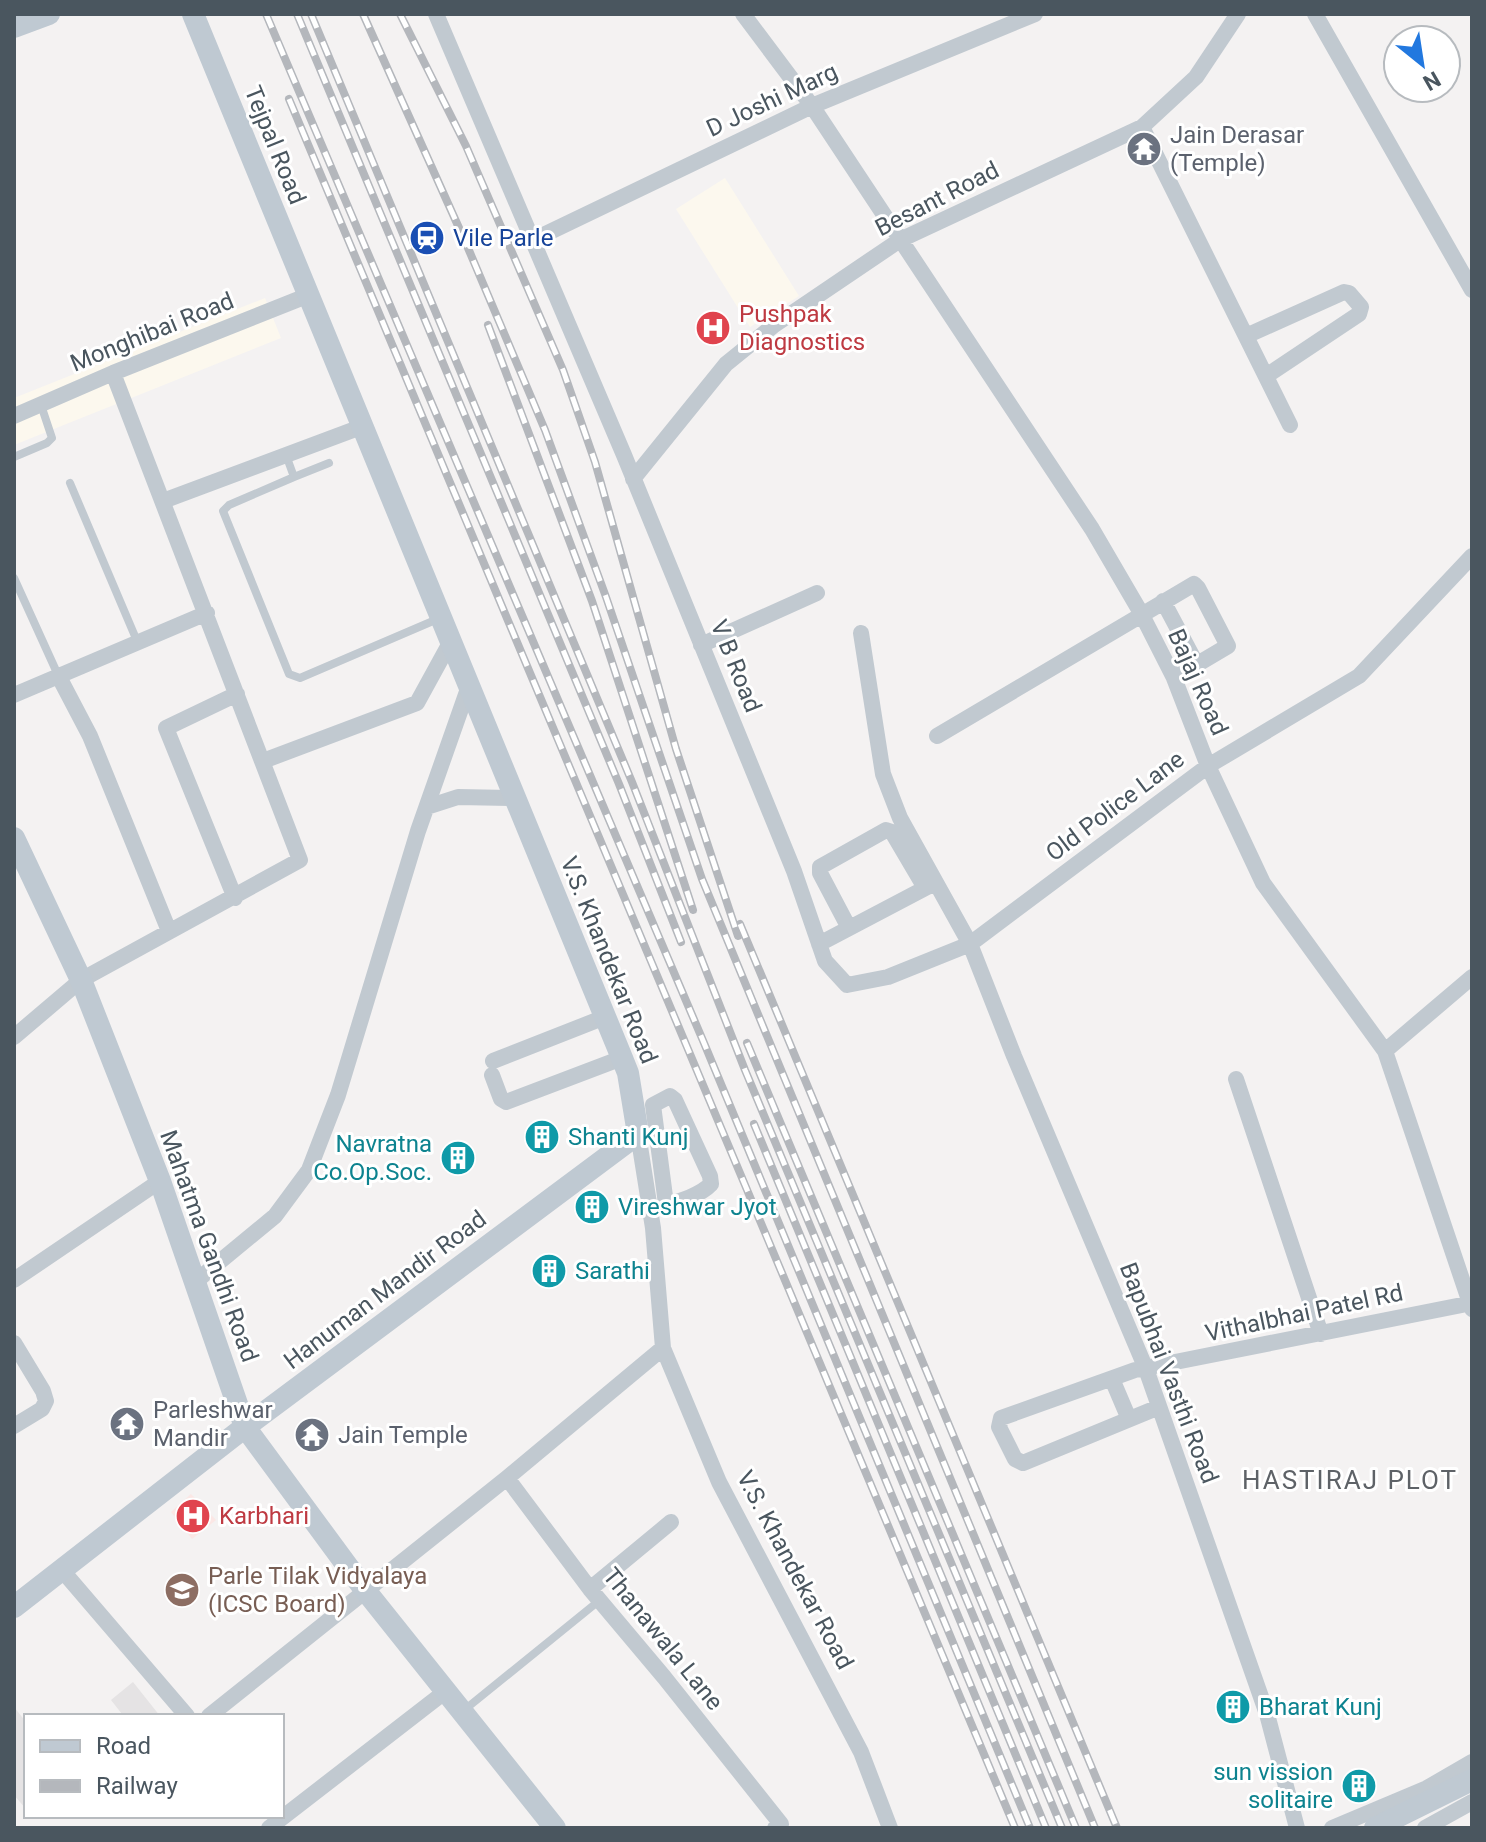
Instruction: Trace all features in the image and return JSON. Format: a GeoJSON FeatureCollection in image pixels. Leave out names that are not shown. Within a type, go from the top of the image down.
{"type":"FeatureCollection","features":[{"type":"Feature","properties":{"kind":"street"},"geometry":{"type":"LineString","coordinates":[[14,27],[49,14]]}},
{"type":"Feature","properties":{"kind":"street","name":"Tejpal Road"},"geometry":{"type":"LineString","coordinates":[[193,14],[309,295]]}},
{"type":"Feature","properties":{"kind":"street","name":"V B Road"},"geometry":{"type":"LineString","coordinates":[[436,14],[633,479],[794,871],[819,944]]}},
{"type":"Feature","properties":{"kind":"street","name":"Bajaj Road"},"geometry":{"type":"LineString","coordinates":[[743,14],[812,106],[1092,529],[1141,613],[1174,678],[1208,766],[1263,883],[1385,1051],[1471,1305]]}},
{"type":"Feature","properties":{"kind":"street","name":"D Joshi Marg"},"geometry":{"type":"LineString","coordinates":[[533,240],[812,106],[1034,14]]}},
{"type":"Feature","properties":{"kind":"street","name":"Besant Road"},"geometry":{"type":"LineString","coordinates":[[633,479],[726,364],[773,326],[900,240],[1142,127],[1196,77],[1238,14]]}},
{"type":"Feature","properties":{"kind":"street"},"geometry":{"type":"LineString","coordinates":[[1315,14],[1472,290]]}},
{"type":"Feature","properties":{"kind":"street"},"geometry":{"type":"LineString","coordinates":[[1142,127],[1268,375],[1290,425]]}},
{"type":"Feature","properties":{"kind":"street"},"geometry":{"type":"LineString","coordinates":[[1248,335],[1344,292],[1349,293],[1361,307],[1359,314],[1268,375]]}},
{"type":"Feature","properties":{"kind":"street","name":"Monghibai Road"},"geometry":{"type":"LineString","coordinates":[[14,416],[309,295]]}},
{"type":"Feature","properties":{"kind":"street","name":"V.S. Khandekar Road"},"geometry":{"type":"LineString","coordinates":[[309,295],[628,1073],[642,1118],[658,1207],[663,1348],[719,1482],[861,1752],[890,1828]]}},
{"type":"Feature","properties":{"kind":"street"},"geometry":{"type":"LineString","coordinates":[[14,1037],[81,980],[300,860],[113,373]]}},
{"type":"Feature","properties":{"kind":"street"},"geometry":{"type":"LineString","coordinates":[[163,501],[361,427]]}},
{"type":"Feature","properties":{"kind":"street","name":"Old Police Lane"},"geometry":{"type":"LineString","coordinates":[[819,944],[825,961],[847,985],[888,977],[970,944],[1208,766],[1359,676],[1472,556]]}},
{"type":"Feature","properties":{"kind":"street"},"geometry":{"type":"LineString","coordinates":[[937,736],[1194,584],[1228,646],[1174,678]]}},
{"type":"Feature","properties":{"kind":"street"},"geometry":{"type":"LineString","coordinates":[[701,645],[817,593]]}},
{"type":"Feature","properties":{"kind":"street"},"geometry":{"type":"LineString","coordinates":[[1163,601],[1197,665]]}},
{"type":"Feature","properties":{"kind":"street"},"geometry":{"type":"LineString","coordinates":[[14,695],[207,613]]}},
{"type":"Feature","properties":{"kind":"street"},"geometry":{"type":"LineString","coordinates":[[861,633],[883,774],[931,885]]}},
{"type":"Feature","properties":{"kind":"street"},"geometry":{"type":"LineString","coordinates":[[263,761],[417,703],[451,641]]}},
{"type":"Feature","properties":{"kind":"street"},"geometry":{"type":"LineString","coordinates":[[58,675],[90,736],[169,931]]}},
{"type":"Feature","properties":{"kind":"street"},"geometry":{"type":"LineString","coordinates":[[195,1282],[275,1216],[309,1170],[338,1095],[427,807],[469,686]]}},
{"type":"Feature","properties":{"kind":"street"},"geometry":{"type":"LineString","coordinates":[[235,898],[166,728],[237,694]]}},
{"type":"Feature","properties":{"kind":"street"},"geometry":{"type":"LineString","coordinates":[[427,807],[458,797],[515,798]]}},
{"type":"Feature","properties":{"kind":"street"},"geometry":{"type":"LineString","coordinates":[[849,928],[820,873],[820,867],[886,830],[892,832],[970,944]]}},
{"type":"Feature","properties":{"kind":"street","name":"Mahatma Gandhi Road"},"geometry":{"type":"LineString","coordinates":[[14,838],[81,980],[160,1181],[245,1427],[365,1590],[555,1828]]}},
{"type":"Feature","properties":{"kind":"street"},"geometry":{"type":"LineString","coordinates":[[819,944],[931,885]]}},
{"type":"Feature","properties":{"kind":"street","name":"Bapubhai Vasthi Road"},"geometry":{"type":"LineString","coordinates":[[970,944],[1146,1369],[1267,1714],[1297,1828]]}},
{"type":"Feature","properties":{"kind":"street"},"geometry":{"type":"LineString","coordinates":[[1385,1051],[1472,977]]}},
{"type":"Feature","properties":{"kind":"street"},"geometry":{"type":"LineString","coordinates":[[605,1017],[492,1068],[501,1099],[506,1102],[622,1058]]}},
{"type":"Feature","properties":{"kind":"street"},"geometry":{"type":"LineString","coordinates":[[1236,1079],[1321,1334]]}},
{"type":"Feature","properties":{"kind":"street"},"geometry":{"type":"LineString","coordinates":[[673,1097],[711,1179],[707,1188],[658,1207],[642,1118],[673,1097]]}},
{"type":"Feature","properties":{"kind":"street","name":"Hanuman Mandir Road"},"geometry":{"type":"LineString","coordinates":[[14,1607],[642,1118]]}},
{"type":"Feature","properties":{"kind":"street"},"geometry":{"type":"LineString","coordinates":[[14,1280],[160,1181]]}},
{"type":"Feature","properties":{"kind":"street","name":"Vithalbhai Patel Rd"},"geometry":{"type":"LineString","coordinates":[[1129,1419],[1023,1463],[1015,1459],[999,1427],[1001,1418],[1135,1370],[1471,1305]]}},
{"type":"Feature","properties":{"kind":"street"},"geometry":{"type":"LineString","coordinates":[[14,1343],[46,1401],[42,1409],[14,1426]]}},
{"type":"Feature","properties":{"kind":"street"},"geometry":{"type":"LineString","coordinates":[[211,1714],[507,1478],[663,1348]]}},
{"type":"Feature","properties":{"kind":"street"},"geometry":{"type":"LineString","coordinates":[[1112,1379],[1129,1419],[1159,1407]]}},
{"type":"Feature","properties":{"kind":"street","name":"Thanawala Lane"},"geometry":{"type":"LineString","coordinates":[[507,1478],[595,1595],[781,1824],[775,1828]]}},
{"type":"Feature","properties":{"kind":"street"},"geometry":{"type":"LineString","coordinates":[[595,1595],[671,1522]]}},
{"type":"Feature","properties":{"kind":"street"},"geometry":{"type":"LineString","coordinates":[[61,1569],[185,1714]]}},
{"type":"Feature","properties":{"kind":"street"},"geometry":{"type":"LineString","coordinates":[[284,1816],[446,1691]]}},
{"type":"Feature","properties":{"kind":"street"},"geometry":{"type":"LineString","coordinates":[[1332,1828],[1427,1788],[1472,1762]]}},
{"type":"Feature","properties":{"kind":"street"},"geometry":{"type":"LineString","coordinates":[[1375,1828],[1472,1780]]}},
{"type":"Feature","properties":{"kind":"street"},"geometry":{"type":"LineString","coordinates":[[1425,1828],[1472,1802]]}},
{"type":"Feature","properties":{"kind":"lane"},"geometry":{"type":"LineString","coordinates":[[14,457],[52,438],[41,404]]}},
{"type":"Feature","properties":{"kind":"lane"},"geometry":{"type":"LineString","coordinates":[[286,454],[294,477]]}},
{"type":"Feature","properties":{"kind":"lane"},"geometry":{"type":"LineString","coordinates":[[329,463],[229,505],[223,511],[289,674],[300,678],[441,617]]}},
{"type":"Feature","properties":{"kind":"lane"},"geometry":{"type":"LineString","coordinates":[[70,483],[137,641]]}},
{"type":"Feature","properties":{"kind":"lane"},"geometry":{"type":"LineString","coordinates":[[14,578],[58,675]]}},
{"type":"Feature","properties":{"kind":"lane"},"geometry":{"type":"LineString","coordinates":[[462,1712],[595,1595]]}},
{"type":"Feature","properties":{"kind":"shaded area"},"geometry":{"type":"Polygon","coordinates":[[[725,178],[799,296],[750,327],[676,209],[725,178]]]}},
{"type":"Feature","properties":{"kind":"shaded area"},"geometry":{"type":"Polygon","coordinates":[[[265,298],[281,338],[14,445],[14,398],[265,298]]]}},
{"type":"Feature","properties":{"kind":"shaded area","name":"Karbhari"},"geometry":{"type":"Polygon","coordinates":[[[191,1494],[216,1520],[192,1539],[171,1512],[191,1494]]]}},
{"type":"Feature","properties":{"kind":"shaded area"},"geometry":{"type":"Polygon","coordinates":[[[133,1682],[158,1714],[122,1714],[111,1700],[133,1682]]]}},
{"type":"Feature","properties":{"kind":"shaded area"},"geometry":{"type":"Polygon","coordinates":[[[14,1707],[24,1720],[24,1807],[14,1795],[14,1707]]]}},
{"type":"Feature","properties":{"kind":"railway"},"geometry":{"type":"LineString","coordinates":[[266,14],[704,1043],[1030,1828]]}},
{"type":"Feature","properties":{"kind":"railway"},"geometry":{"type":"LineString","coordinates":[[297,14],[619,784],[681,942]]}},
{"type":"Feature","properties":{"kind":"railway"},"geometry":{"type":"LineString","coordinates":[[311,14],[632,782],[745,1070],[1062,1828]]}},
{"type":"Feature","properties":{"kind":"railway"},"geometry":{"type":"LineString","coordinates":[[363,14],[468,248],[545,430],[606,597],[702,879],[1095,1828]]}},
{"type":"Feature","properties":{"kind":"railway"},"geometry":{"type":"LineString","coordinates":[[400,14],[466,146],[563,370],[595,462],[676,749],[738,936]]}},
{"type":"Feature","properties":{"kind":"railway"},"geometry":{"type":"LineString","coordinates":[[289,99],[1015,1828]]}},
{"type":"Feature","properties":{"kind":"railway"},"geometry":{"type":"LineString","coordinates":[[488,325],[592,601],[693,910]]}},
{"type":"Feature","properties":{"kind":"railway"},"geometry":{"type":"LineString","coordinates":[[740,924],[1117,1828]]}},
{"type":"Feature","properties":{"kind":"railway"},"geometry":{"type":"LineString","coordinates":[[747,1043],[1076,1828]]}},
{"type":"Feature","properties":{"kind":"railway"},"geometry":{"type":"LineString","coordinates":[[754,1124],[1046,1828]]}},
{"type":"Feature","properties":{"kind":"place","name":"Jain Derasar (Temple)"},"geometry":{"type":"Point","coordinates":[1144,149]}},
{"type":"Feature","properties":{"kind":"place","name":"Vile Parle"},"geometry":{"type":"Point","coordinates":[427,238]}},
{"type":"Feature","properties":{"kind":"place","name":"Pushpak Diagnostics"},"geometry":{"type":"Point","coordinates":[713,328]}},
{"type":"Feature","properties":{"kind":"place","name":"Shanti Kunj"},"geometry":{"type":"Point","coordinates":[542,1137]}},
{"type":"Feature","properties":{"kind":"place","name":"Navratna Co.Op.Soc."},"geometry":{"type":"Point","coordinates":[458,1158]}},
{"type":"Feature","properties":{"kind":"place","name":"Vireshwar Jyot"},"geometry":{"type":"Point","coordinates":[592,1207]}},
{"type":"Feature","properties":{"kind":"place","name":"Sarathi"},"geometry":{"type":"Point","coordinates":[549,1271]}},
{"type":"Feature","properties":{"kind":"place","name":"Parleshwar Mandir"},"geometry":{"type":"Point","coordinates":[127,1424]}},
{"type":"Feature","properties":{"kind":"place","name":"Jain Temple"},"geometry":{"type":"Point","coordinates":[312,1435]}},
{"type":"Feature","properties":{"kind":"place","name":"Karbhari"},"geometry":{"type":"Point","coordinates":[193,1516]}},
{"type":"Feature","properties":{"kind":"place","name":"Parle Tilak Vidyalaya (ICSC Board)"},"geometry":{"type":"Point","coordinates":[182,1590]}},
{"type":"Feature","properties":{"kind":"place","name":"Bharat Kunj"},"geometry":{"type":"Point","coordinates":[1233,1707]}},
{"type":"Feature","properties":{"kind":"place","name":"sun vission solitaire"},"geometry":{"type":"Point","coordinates":[1359,1786]}},
{"type":"Feature","properties":{"kind":"district","name":"HASTIRAJ PLOT"},"geometry":{"type":"Point","coordinates":[1350,1480]}}]}
